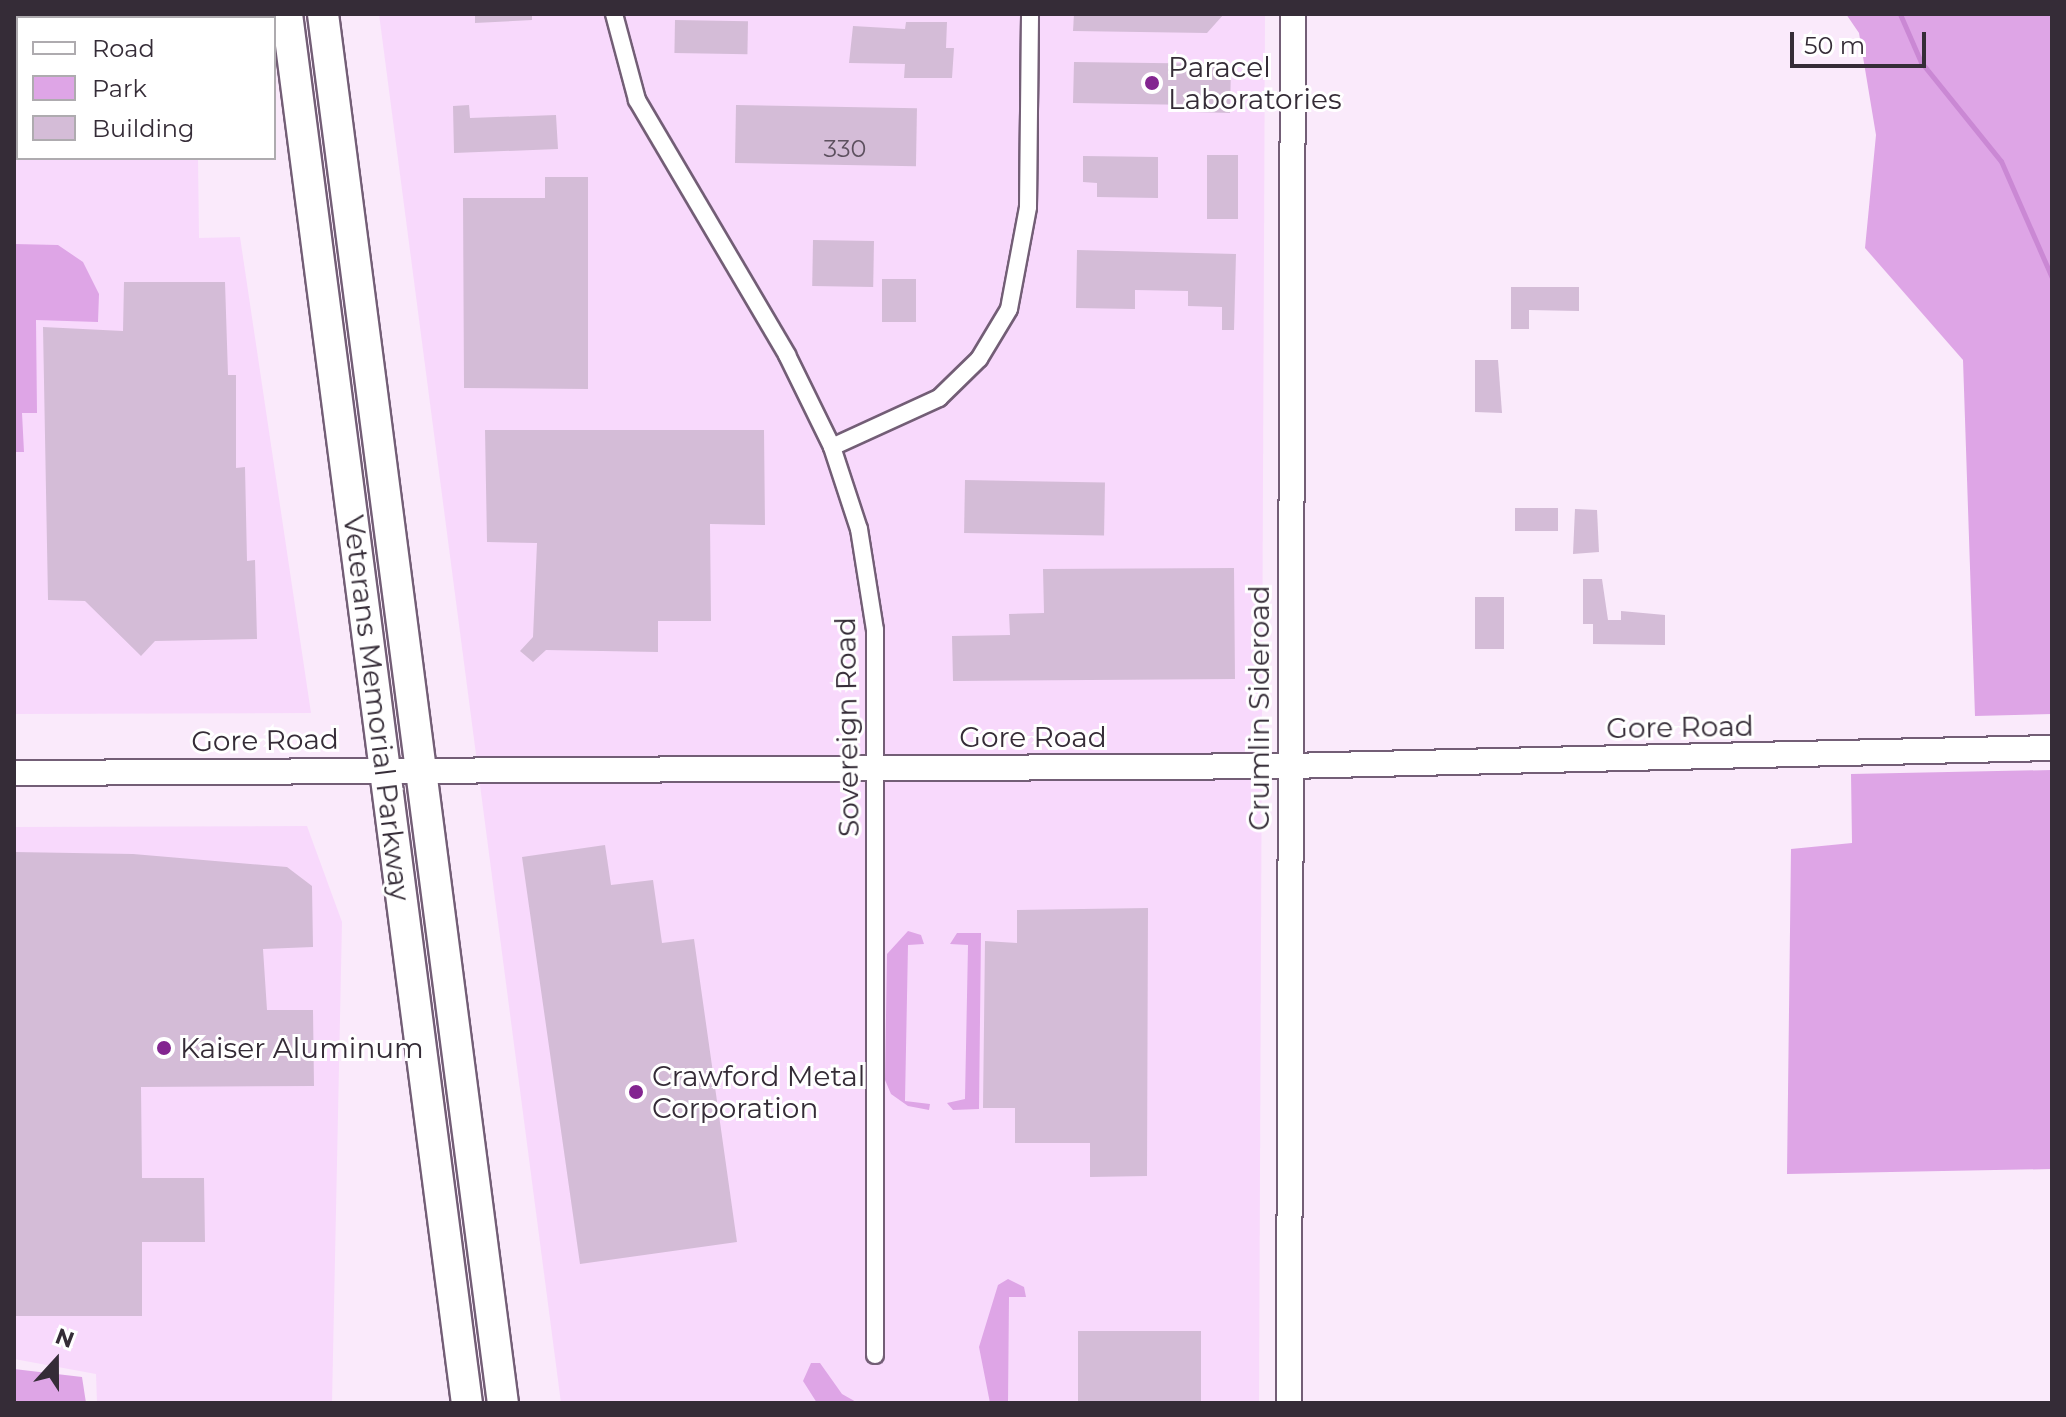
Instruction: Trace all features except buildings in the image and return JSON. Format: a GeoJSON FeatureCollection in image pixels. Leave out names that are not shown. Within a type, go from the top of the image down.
{"type":"FeatureCollection","features":[{"type":"Feature","properties":{"kind":"highway","name":"Veterans Memorial Parkway"},"geometry":{"type":"LineString","coordinates":[[287,14],[467,1403]]}},
{"type":"Feature","properties":{"kind":"highway","name":"Veterans Memorial Parkway"},"geometry":{"type":"LineString","coordinates":[[323,14],[503,1403]]}},
{"type":"Feature","properties":{"kind":"main road","name":"Crumlin Sideroad"},"geometry":{"type":"LineString","coordinates":[[1289,1403],[1288,766],[1293,14]]}},
{"type":"Feature","properties":{"kind":"main road","name":"Gore Road"},"geometry":{"type":"LineString","coordinates":[[14,773],[420,768],[1288,766],[2052,748]]}},
{"type":"Feature","properties":{"kind":"street","name":"Sovereign Road"},"geometry":{"type":"LineString","coordinates":[[614,14],[637,100],[787,355],[832,447],[859,529],[875,630],[875,1355]]}},
{"type":"Feature","properties":{"kind":"street"},"geometry":{"type":"LineString","coordinates":[[832,447],[939,398],[979,359],[1009,309],[1028,207],[1030,14]]}},
{"type":"Feature","properties":{"kind":"shaded area"},"geometry":{"type":"Polygon","coordinates":[[[14,14],[198,14],[16,16],[16,160],[198,160],[199,238],[240,237],[311,713],[14,714],[14,14]]]}},
{"type":"Feature","properties":{"kind":"shaded area"},"geometry":{"type":"Polygon","coordinates":[[[379,14],[1265,14],[1259,1403],[561,1403],[379,14]]]}},
{"type":"Feature","properties":{"kind":"shaded area"},"geometry":{"type":"Polygon","coordinates":[[[307,826],[342,922],[332,1403],[97,1403],[96,1374],[14,1359],[14,827],[307,826]]]}},
{"type":"Feature","properties":{"kind":"green space"},"geometry":{"type":"Polygon","coordinates":[[[1846,14],[2052,14],[2052,714],[1975,716],[1963,360],[1865,248],[1876,135],[1859,33],[1846,14]]]}},
{"type":"Feature","properties":{"kind":"green space"},"geometry":{"type":"Polygon","coordinates":[[[14,244],[58,245],[83,262],[99,294],[98,322],[36,320],[37,413],[22,413],[24,452],[14,452],[14,244]]]}},
{"type":"Feature","properties":{"kind":"green space"},"geometry":{"type":"Polygon","coordinates":[[[2052,770],[2052,1169],[1787,1174],[1791,849],[1852,843],[1851,774],[2052,770]]]}},
{"type":"Feature","properties":{"kind":"green space"},"geometry":{"type":"Polygon","coordinates":[[[908,931],[921,935],[924,944],[908,945],[905,1101],[930,1104],[929,1110],[908,1106],[891,1094],[885,1080],[887,954],[908,931]]]}},
{"type":"Feature","properties":{"kind":"green space"},"geometry":{"type":"Polygon","coordinates":[[[957,933],[981,933],[979,1109],[953,1110],[947,1103],[965,1099],[968,945],[950,944],[957,933]]]}},
{"type":"Feature","properties":{"kind":"green space"},"geometry":{"type":"Polygon","coordinates":[[[1008,1279],[1024,1287],[1026,1297],[1009,1297],[1008,1403],[990,1403],[979,1347],[998,1285],[1008,1279]]]}},
{"type":"Feature","properties":{"kind":"green space"},"geometry":{"type":"Polygon","coordinates":[[[811,1363],[820,1363],[842,1394],[858,1403],[817,1403],[803,1381],[811,1363]]]}},
{"type":"Feature","properties":{"kind":"green space"},"geometry":{"type":"Polygon","coordinates":[[[14,1369],[82,1377],[86,1403],[14,1403],[14,1369]]]}},
{"type":"Feature","properties":{"kind":"waterway"},"geometry":{"type":"LineString","coordinates":[[1900,14],[1921,62],[2001,161],[2052,278]]}},
{"type":"Feature","properties":{"kind":"place","name":"Paracel Laboratories"},"geometry":{"type":"Point","coordinates":[1152,83]}},
{"type":"Feature","properties":{"kind":"place","name":"Kaiser Aluminum"},"geometry":{"type":"Point","coordinates":[164,1048]}},
{"type":"Feature","properties":{"kind":"place","name":"Crawford Metal Corporation"},"geometry":{"type":"Point","coordinates":[636,1092]}}]}
